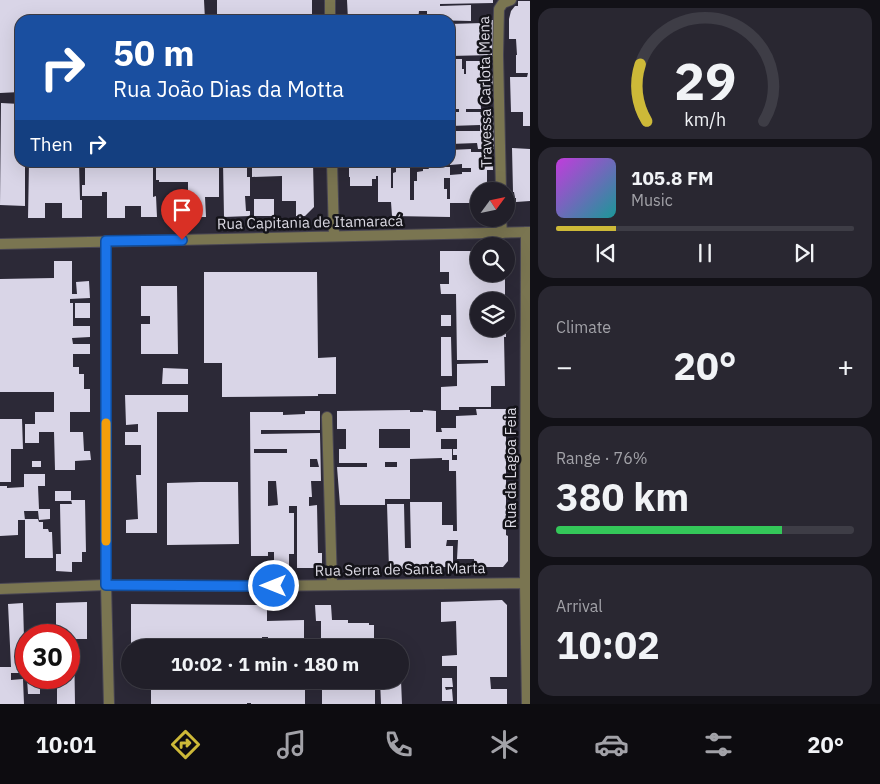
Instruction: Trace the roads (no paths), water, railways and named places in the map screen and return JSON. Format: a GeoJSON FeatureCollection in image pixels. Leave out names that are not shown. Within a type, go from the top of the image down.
{"type":"FeatureCollection","features":[{"type":"Feature","properties":{"kind":"street"},"geometry":{"type":"LineString","coordinates":[[330,0],[330,15]]}},
{"type":"Feature","properties":{"kind":"street","name":"Travessa Carlota Mena"},"geometry":{"type":"LineString","coordinates":[[501,182],[498,17],[499,9],[504,3],[511,0]]}},
{"type":"Feature","properties":{"kind":"street"},"geometry":{"type":"LineString","coordinates":[[332,167],[334,236]]}},
{"type":"Feature","properties":{"kind":"street"},"geometry":{"type":"LineString","coordinates":[[502,228],[502,233]]}},
{"type":"Feature","properties":{"kind":"street","name":"Rua Capitania de Itamaracá"},"geometry":{"type":"LineString","coordinates":[[0,244],[528,232]]}},
{"type":"Feature","properties":{"kind":"street","name":"Rua da Lagoa Feia"},"geometry":{"type":"LineString","coordinates":[[527,704],[528,232]]}},
{"type":"Feature","properties":{"kind":"street"},"geometry":{"type":"LineString","coordinates":[[106,241],[106,585],[109,704]]}},
{"type":"Feature","properties":{"kind":"street"},"geometry":{"type":"LineString","coordinates":[[327,417],[332,585]]}},
{"type":"Feature","properties":{"kind":"street","name":"Rua Serra de Santa Marta"},"geometry":{"type":"LineString","coordinates":[[0,589],[106,585],[527,583]]}}]}
